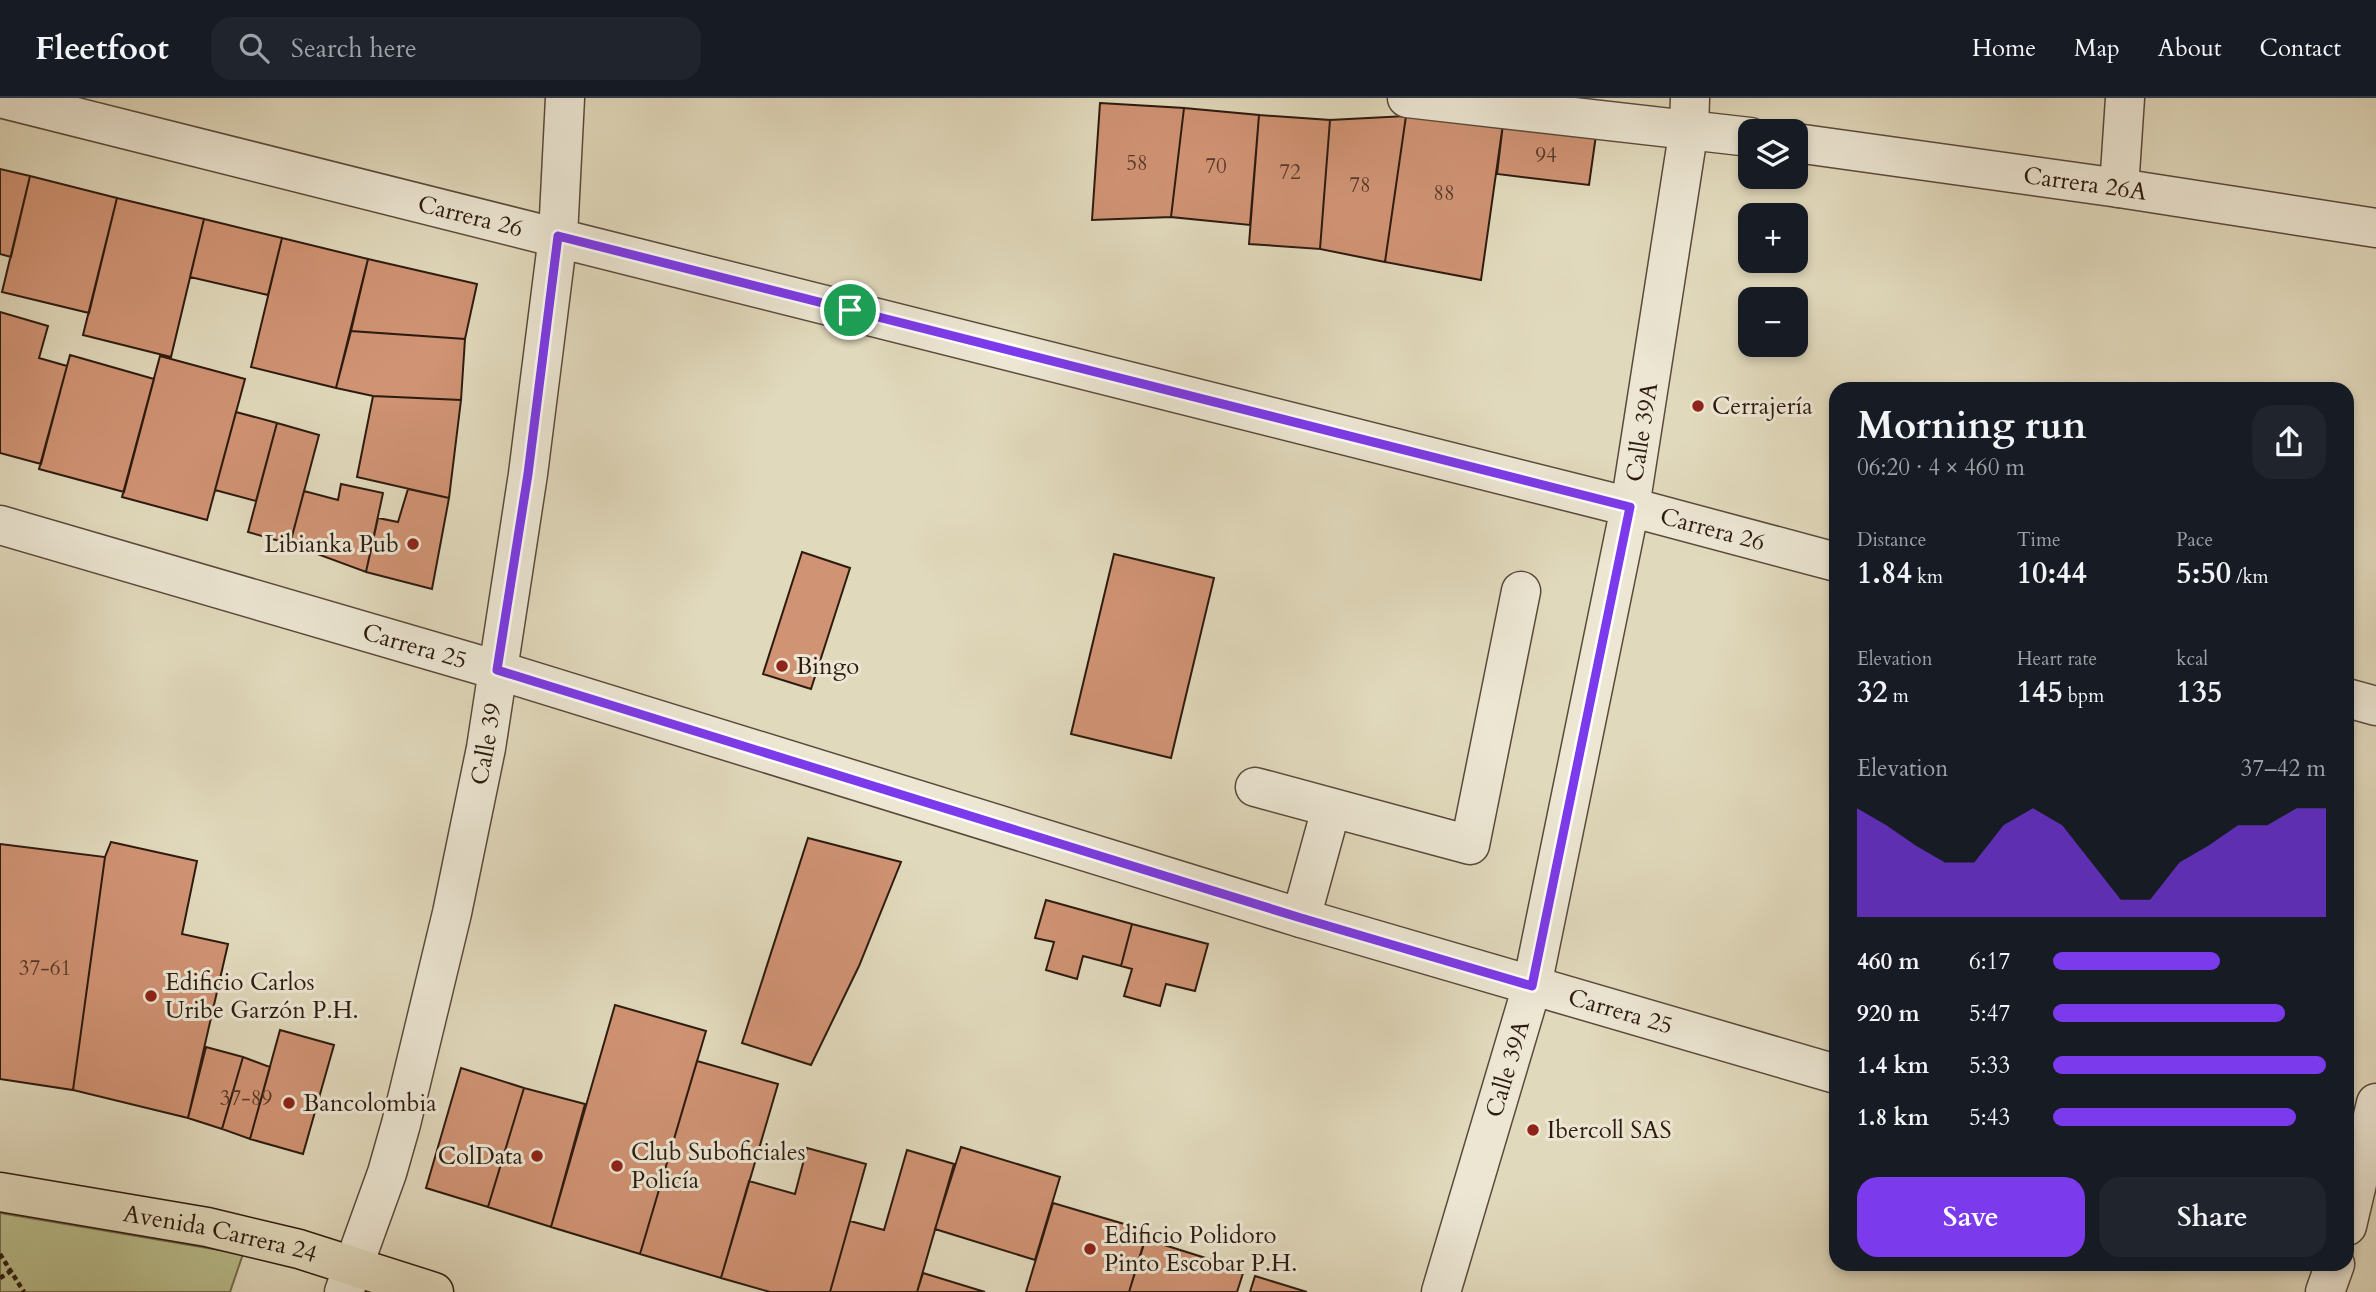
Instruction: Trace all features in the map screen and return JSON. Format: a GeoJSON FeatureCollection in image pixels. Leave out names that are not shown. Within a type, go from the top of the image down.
{"type":"FeatureCollection","features":[{"type":"Feature","properties":{"kind":"main road","name":"Avenida Carrera 24"},"geometry":{"type":"LineString","coordinates":[[0,1192],[207,1227],[299,1250],[349,1280],[434,1292]]}},
{"type":"Feature","properties":{"kind":"street","name":"Carrera 26"},"geometry":{"type":"LineString","coordinates":[[0,98],[558,236],[1630,507],[1829,560]]}},
{"type":"Feature","properties":{"kind":"street","name":"Calle 39"},"geometry":{"type":"LineString","coordinates":[[349,1280],[387,1173],[408,1098],[452,913],[486,748],[528,474],[558,236],[565,98]]}},
{"type":"Feature","properties":{"kind":"street"},"geometry":{"type":"LineString","coordinates":[[1408,98],[1690,113],[1738,132]]}},
{"type":"Feature","properties":{"kind":"street"},"geometry":{"type":"LineString","coordinates":[[2119,188],[2125,98]]}},
{"type":"Feature","properties":{"kind":"street","name":"Calle 39A"},"geometry":{"type":"LineString","coordinates":[[1441,1292],[1532,986],[1630,507],[1690,113]]}},
{"type":"Feature","properties":{"kind":"street","name":"Carrera 26A"},"geometry":{"type":"LineString","coordinates":[[1808,145],[2119,188],[2376,228]]}},
{"type":"Feature","properties":{"kind":"street","name":"Carrera 25"},"geometry":{"type":"LineString","coordinates":[[0,524],[497,670],[1301,918],[1829,1072]]}},
{"type":"Feature","properties":{"kind":"street"},"geometry":{"type":"LineString","coordinates":[[1255,787],[1470,845],[1521,592]]}},
{"type":"Feature","properties":{"kind":"street"},"geometry":{"type":"LineString","coordinates":[[2354,700],[2376,706]]}},
{"type":"Feature","properties":{"kind":"street"},"geometry":{"type":"LineString","coordinates":[[1301,918],[1331,809]]}},
{"type":"Feature","properties":{"kind":"street"},"geometry":{"type":"LineString","coordinates":[[2354,1196],[2376,1103]]}},
{"type":"Feature","properties":{"kind":"street"},"geometry":{"type":"LineString","coordinates":[[2354,1227],[2376,1232]]}},
{"type":"Feature","properties":{"kind":"street"},"geometry":{"type":"LineString","coordinates":[[2325,1292],[2332,1271]]}},
{"type":"Feature","properties":{"kind":"path"},"geometry":{"type":"LineString","coordinates":[[0,1254],[24,1292]]}},
{"type":"Feature","properties":{"kind":"path"},"geometry":{"type":"LineString","coordinates":[[0,1278],[11,1271]]}},
{"type":"Feature","properties":{"kind":"green space"},"geometry":{"type":"Polygon","coordinates":[[[0,1213],[243,1254],[230,1292],[0,1292],[0,1213]]]}},
{"type":"Feature","properties":{"kind":"building"},"geometry":{"type":"Polygon","coordinates":[[[1100,103],[1184,108],[1171,217],[1092,220],[1100,103]]]}},
{"type":"Feature","properties":{"kind":"building"},"geometry":{"type":"Polygon","coordinates":[[[1184,108],[1259,115],[1250,225],[1171,217],[1184,108]]]}},
{"type":"Feature","properties":{"kind":"building"},"geometry":{"type":"Polygon","coordinates":[[[1259,115],[1330,120],[1320,249],[1249,244],[1259,115]]]}},
{"type":"Feature","properties":{"kind":"building"},"geometry":{"type":"Polygon","coordinates":[[[1406,116],[1503,124],[1481,280],[1385,262],[1406,116]]]}},
{"type":"Feature","properties":{"kind":"building"},"geometry":{"type":"Polygon","coordinates":[[[1406,116],[1385,262],[1320,249],[1330,120],[1406,116]]]}},
{"type":"Feature","properties":{"kind":"building"},"geometry":{"type":"Polygon","coordinates":[[[1503,124],[1596,135],[1589,185],[1497,174],[1503,124]]]}},
{"type":"Feature","properties":{"kind":"building"},"geometry":{"type":"Polygon","coordinates":[[[0,169],[30,176],[11,257],[0,254],[0,169]]]}},
{"type":"Feature","properties":{"kind":"building"},"geometry":{"type":"Polygon","coordinates":[[[30,176],[117,198],[89,313],[2,292],[30,176]]]}},
{"type":"Feature","properties":{"kind":"building"},"geometry":{"type":"Polygon","coordinates":[[[117,198],[204,219],[171,357],[83,335],[117,198]]]}},
{"type":"Feature","properties":{"kind":"building"},"geometry":{"type":"Polygon","coordinates":[[[204,219],[282,238],[268,295],[190,277],[204,219]]]}},
{"type":"Feature","properties":{"kind":"building"},"geometry":{"type":"Polygon","coordinates":[[[282,238],[368,259],[336,388],[251,367],[282,238]]]}},
{"type":"Feature","properties":{"kind":"building"},"geometry":{"type":"Polygon","coordinates":[[[368,259],[477,284],[465,339],[351,331],[368,259]]]}},
{"type":"Feature","properties":{"kind":"building"},"geometry":{"type":"Polygon","coordinates":[[[0,312],[48,326],[39,358],[67,366],[41,464],[0,453],[0,312]]]}},
{"type":"Feature","properties":{"kind":"building"},"geometry":{"type":"Polygon","coordinates":[[[351,331],[465,339],[461,400],[373,396],[336,388],[351,331]]]}},
{"type":"Feature","properties":{"kind":"building"},"geometry":{"type":"Polygon","coordinates":[[[70,355],[154,379],[124,492],[39,469],[70,355]]]}},
{"type":"Feature","properties":{"kind":"building"},"geometry":{"type":"Polygon","coordinates":[[[160,356],[245,379],[207,520],[122,497],[160,356]]]}},
{"type":"Feature","properties":{"kind":"building"},"geometry":{"type":"Polygon","coordinates":[[[373,396],[461,400],[449,498],[357,477],[373,396]]]}},
{"type":"Feature","properties":{"kind":"building"},"geometry":{"type":"Polygon","coordinates":[[[236,412],[277,423],[256,501],[215,490],[236,412]]]}},
{"type":"Feature","properties":{"kind":"building"},"geometry":{"type":"Polygon","coordinates":[[[277,423],[319,435],[290,544],[248,532],[277,423]]]}},
{"type":"Feature","properties":{"kind":"building"},"geometry":{"type":"Polygon","coordinates":[[[341,484],[383,493],[366,572],[290,544],[304,491],[338,500],[341,484]]]}},
{"type":"Feature","properties":{"kind":"building"},"geometry":{"type":"Polygon","coordinates":[[[408,489],[449,498],[432,589],[366,572],[378,518],[398,522],[408,489]]]}},
{"type":"Feature","properties":{"kind":"building"},"geometry":{"type":"Polygon","coordinates":[[[802,552],[850,568],[811,689],[763,674],[802,552]]]}},
{"type":"Feature","properties":{"kind":"building"},"geometry":{"type":"Polygon","coordinates":[[[1114,554],[1214,578],[1171,758],[1071,734],[1114,554]]]}},
{"type":"Feature","properties":{"kind":"building"},"geometry":{"type":"Polygon","coordinates":[[[808,838],[901,862],[859,966],[811,1065],[742,1043],[808,838]]]}},
{"type":"Feature","properties":{"kind":"building","name":"Edificio Carlos Uribe Garzón P.H."},"geometry":{"type":"Polygon","coordinates":[[[111,842],[197,861],[182,934],[228,944],[188,1118],[73,1090],[105,857],[111,842]]]}},
{"type":"Feature","properties":{"kind":"building"},"geometry":{"type":"Polygon","coordinates":[[[0,844],[105,857],[73,1090],[0,1079],[0,844]]]}},
{"type":"Feature","properties":{"kind":"building"},"geometry":{"type":"Polygon","coordinates":[[[1046,900],[1132,924],[1121,966],[1083,956],[1077,979],[1046,970],[1054,942],[1035,938],[1046,900]]]}},
{"type":"Feature","properties":{"kind":"building"},"geometry":{"type":"Polygon","coordinates":[[[1132,924],[1208,944],[1195,991],[1166,984],[1160,1006],[1124,996],[1132,969],[1121,966],[1132,924]]]}},
{"type":"Feature","properties":{"kind":"building","name":"Club Suboficiales Policía"},"geometry":{"type":"Polygon","coordinates":[[[615,1005],[706,1031],[640,1254],[551,1227],[615,1005]]]}},
{"type":"Feature","properties":{"kind":"building","name":"Bancolombia"},"geometry":{"type":"Polygon","coordinates":[[[280,1030],[334,1045],[303,1154],[250,1139],[280,1030]]]}},
{"type":"Feature","properties":{"kind":"building"},"geometry":{"type":"Polygon","coordinates":[[[206,1047],[243,1057],[222,1129],[188,1118],[206,1047]]]}},
{"type":"Feature","properties":{"kind":"building"},"geometry":{"type":"Polygon","coordinates":[[[243,1057],[270,1067],[250,1139],[222,1129],[243,1057]]]}},
{"type":"Feature","properties":{"kind":"building"},"geometry":{"type":"Polygon","coordinates":[[[697,1061],[778,1084],[721,1278],[640,1254],[697,1061]]]}},
{"type":"Feature","properties":{"kind":"building"},"geometry":{"type":"Polygon","coordinates":[[[461,1068],[524,1088],[488,1207],[426,1188],[461,1068]]]}},
{"type":"Feature","properties":{"kind":"building","name":"ColData"},"geometry":{"type":"Polygon","coordinates":[[[524,1088],[585,1104],[551,1227],[488,1207],[524,1088]]]}},
{"type":"Feature","properties":{"kind":"building"},"geometry":{"type":"Polygon","coordinates":[[[961,1147],[1060,1177],[1035,1260],[935,1229],[961,1147]]]}},
{"type":"Feature","properties":{"kind":"building"},"geometry":{"type":"Polygon","coordinates":[[[807,1148],[866,1164],[830,1292],[770,1292],[721,1278],[749,1181],[795,1194],[807,1148]]]}},
{"type":"Feature","properties":{"kind":"building"},"geometry":{"type":"Polygon","coordinates":[[[907,1150],[954,1164],[917,1292],[830,1292],[850,1221],[884,1230],[907,1150]]]}},
{"type":"Feature","properties":{"kind":"building","name":"Edificio Polidoro Pinto Escobar P.H."},"geometry":{"type":"Polygon","coordinates":[[[1053,1203],[1148,1231],[1129,1292],[1026,1292],[1053,1203]]]}},
{"type":"Feature","properties":{"kind":"building"},"geometry":{"type":"Polygon","coordinates":[[[1145,1239],[1244,1270],[1237,1292],[1129,1292],[1145,1239]]]}},
{"type":"Feature","properties":{"kind":"building"},"geometry":{"type":"Polygon","coordinates":[[[923,1273],[985,1292],[917,1292],[923,1273]]]}},
{"type":"Feature","properties":{"kind":"building"},"geometry":{"type":"Polygon","coordinates":[[[1255,1276],[1307,1292],[1250,1292],[1255,1276]]]}},
{"type":"Feature","properties":{"kind":"place","name":"Cerrajería"},"geometry":{"type":"Point","coordinates":[1698,406]}},
{"type":"Feature","properties":{"kind":"place","name":"Libianka Pub"},"geometry":{"type":"Point","coordinates":[413,544]}},
{"type":"Feature","properties":{"kind":"place","name":"Bingo"},"geometry":{"type":"Point","coordinates":[782,666]}},
{"type":"Feature","properties":{"kind":"place","name":"Edificio Carlos Uribe Garzón P.H."},"geometry":{"type":"Point","coordinates":[151,996]}},
{"type":"Feature","properties":{"kind":"place","name":"Bancolombia"},"geometry":{"type":"Point","coordinates":[289,1103]}},
{"type":"Feature","properties":{"kind":"place","name":"Ibercoll SAS"},"geometry":{"type":"Point","coordinates":[1533,1130]}},
{"type":"Feature","properties":{"kind":"place","name":"ColData"},"geometry":{"type":"Point","coordinates":[537,1156]}},
{"type":"Feature","properties":{"kind":"place","name":"Club Suboficiales Policía"},"geometry":{"type":"Point","coordinates":[617,1166]}},
{"type":"Feature","properties":{"kind":"place","name":"Edificio Polidoro Pinto Escobar P.H."},"geometry":{"type":"Point","coordinates":[1090,1249]}},
{"type":"Feature","properties":{"kind":"route"},"geometry":{"type":"LineString","coordinates":[[558,236],[850,310],[1630,507],[1532,986],[1301,918],[497,670],[528,474],[558,236]]}}]}
